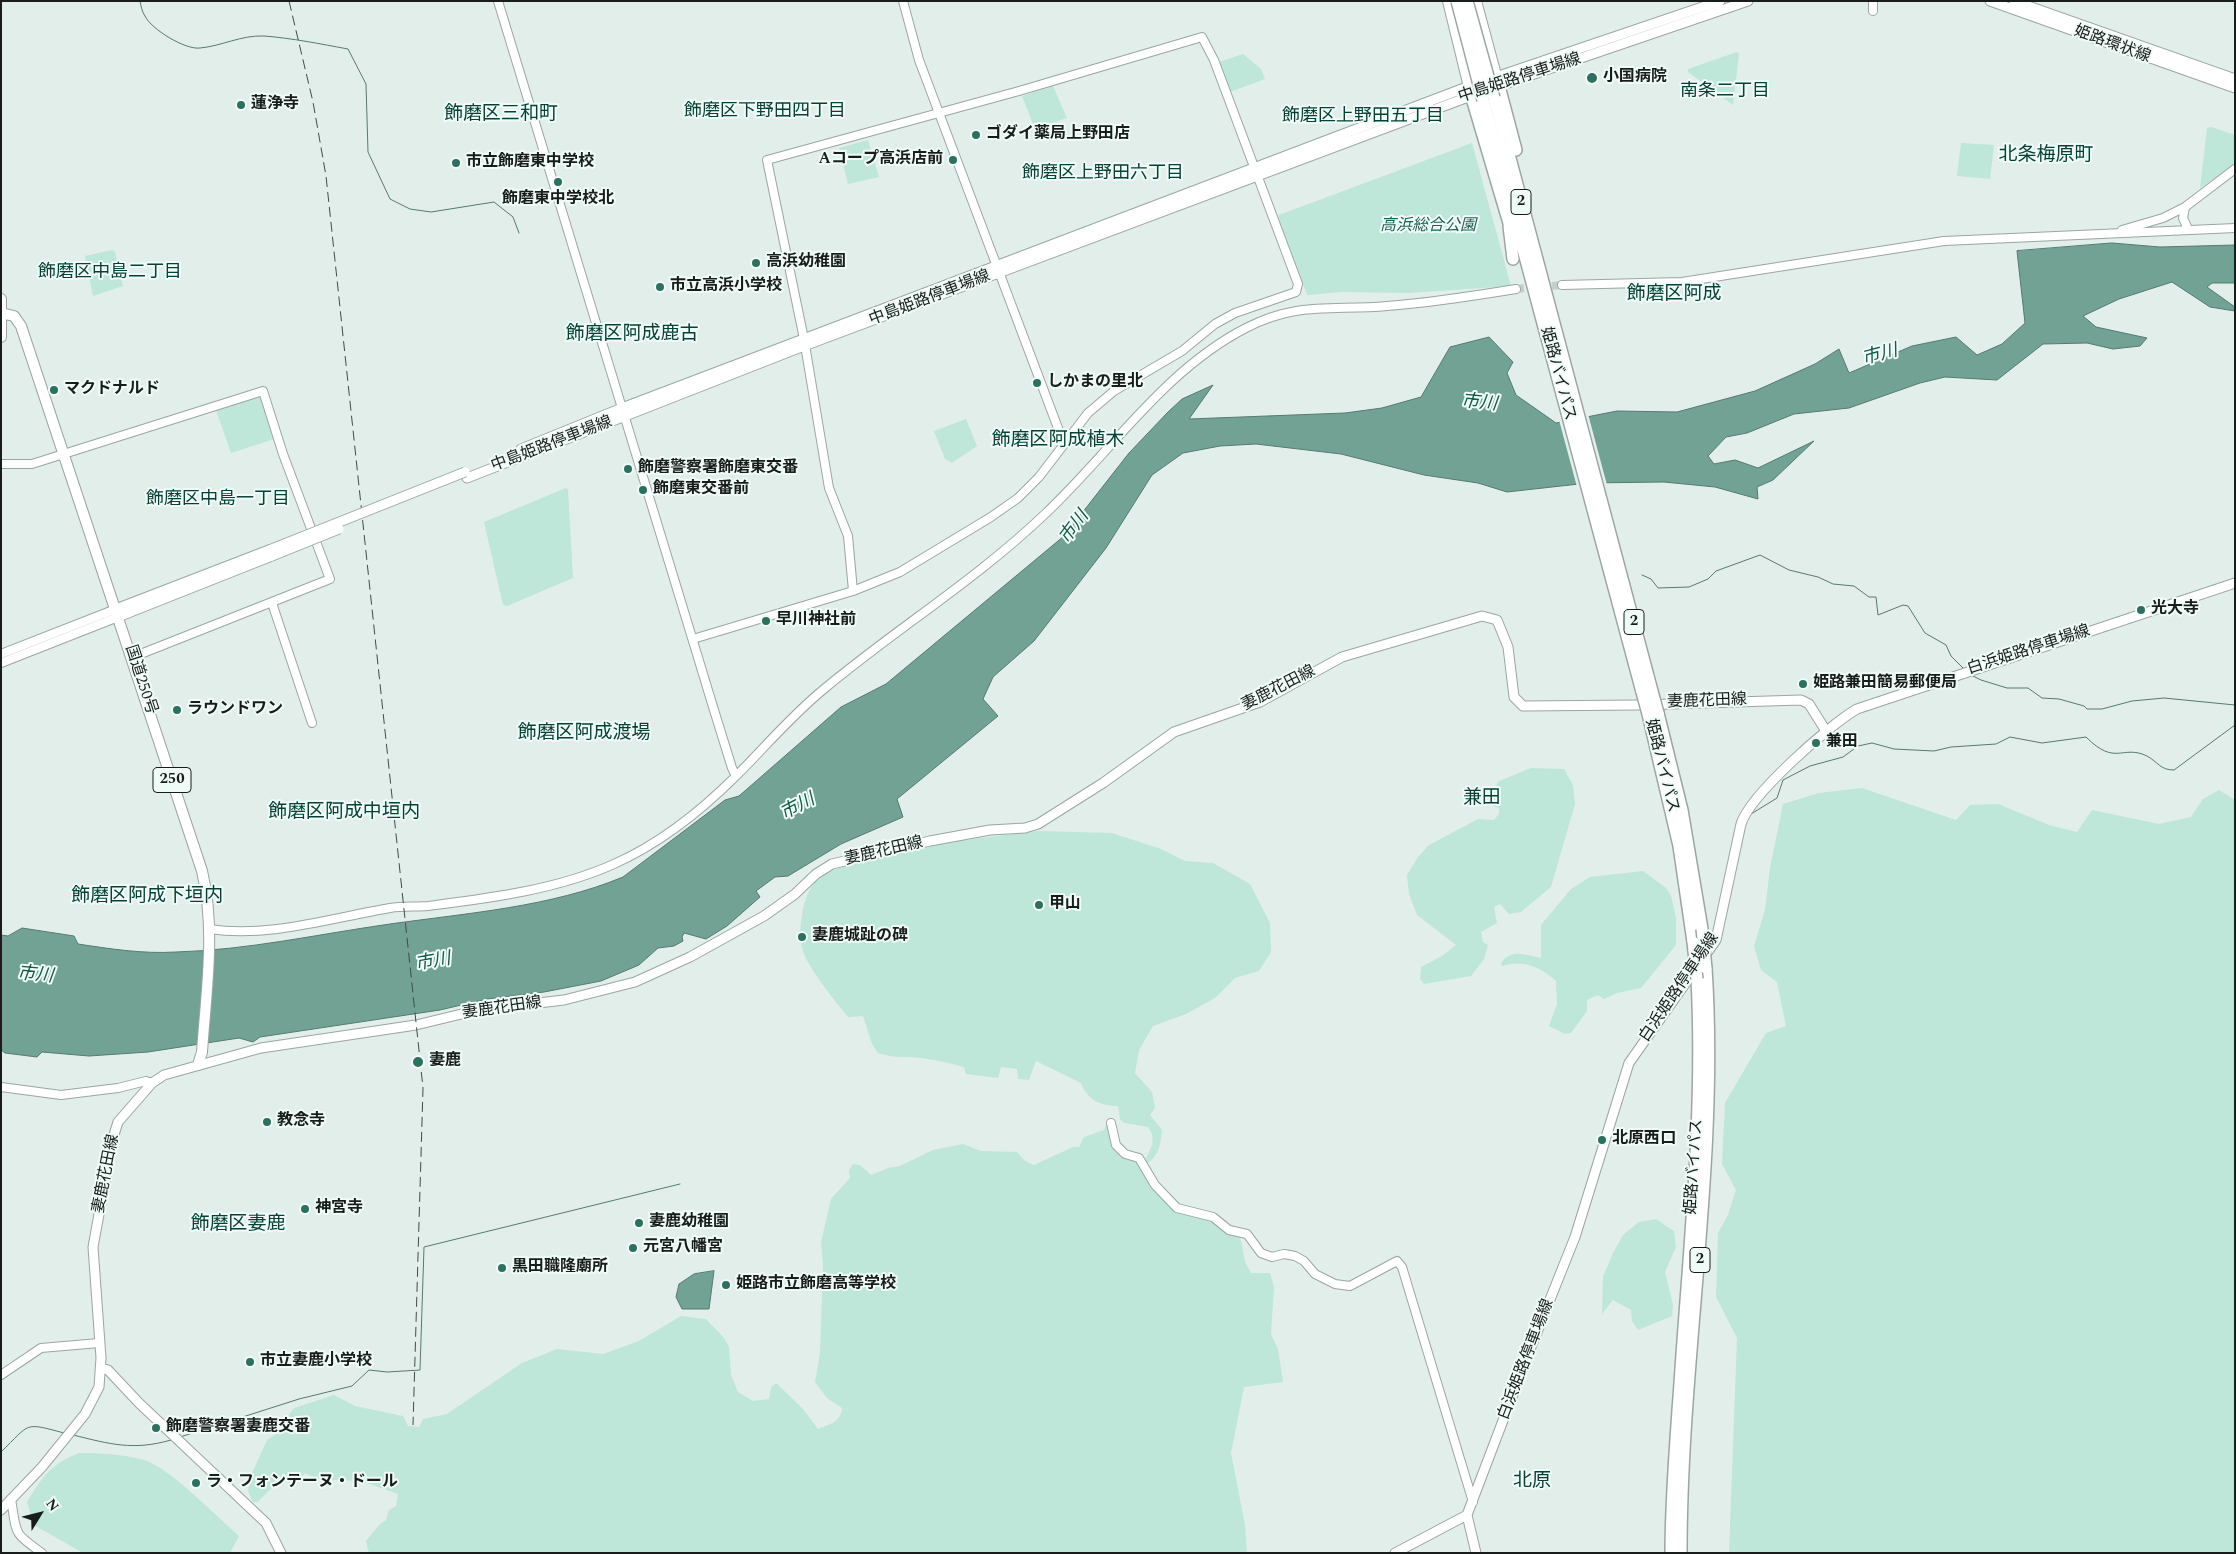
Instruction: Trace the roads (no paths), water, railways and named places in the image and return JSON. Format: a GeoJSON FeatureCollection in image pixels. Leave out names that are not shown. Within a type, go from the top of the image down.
{"type":"FeatureCollection","features":[{"type":"Feature","properties":{"kind":"highway"},"geometry":{"type":"LineString","coordinates":[[1448,1],[1470,90],[1509,226],[1544,305]]}},
{"type":"Feature","properties":{"kind":"highway","name":"姫路バイパス"},"geometry":{"type":"LineString","coordinates":[[1456,1],[1489,99]]}},
{"type":"Feature","properties":{"kind":"highway","name":"姫路バイパス"},"geometry":{"type":"LineString","coordinates":[[1467,1],[1489,99],[1544,305],[1572,388],[1594,491]]}},
{"type":"Feature","properties":{"kind":"highway"},"geometry":{"type":"LineString","coordinates":[[1476,1],[1498,81],[1544,305]]}},
{"type":"Feature","properties":{"kind":"highway"},"geometry":{"type":"LineString","coordinates":[[1509,226],[1513,260]]}},
{"type":"Feature","properties":{"kind":"highway"},"geometry":{"type":"LineString","coordinates":[[1,299],[1,337]]}},
{"type":"Feature","properties":{"kind":"highway","name":"姫路バイパス"},"geometry":{"type":"LineString","coordinates":[[1544,305],[1549,344],[1599,508],[1674,795],[1702,929],[1710,1026],[1706,1163],[1684,1459],[1681,1553]]}},
{"type":"Feature","properties":{"kind":"highway","name":"国道250号"},"geometry":{"type":"LineString","coordinates":[[2,313],[14,316],[21,326],[133,657],[202,871],[208,895],[209,945],[202,1052],[198,1066]]}},
{"type":"Feature","properties":{"kind":"highway","name":"姫路バイパス"},"geometry":{"type":"LineString","coordinates":[[1671,1553],[1673,1476],[1698,1126],[1700,1061],[1697,979],[1678,812]]}},
{"type":"Feature","properties":{"kind":"main road","name":"中島姫路停車場線"},"geometry":{"type":"LineString","coordinates":[[1498,81],[1720,1]]}},
{"type":"Feature","properties":{"kind":"main road","name":"中島姫路停車場線"},"geometry":{"type":"LineString","coordinates":[[117,613],[804,342],[1470,90],[1748,1]]}},
{"type":"Feature","properties":{"kind":"main road","name":"姫路環状線"},"geometry":{"type":"LineString","coordinates":[[1990,1],[2235,88]]}},
{"type":"Feature","properties":{"kind":"main road","name":"姫路環状線"},"geometry":{"type":"LineString","coordinates":[[2014,1],[2235,79]]}},
{"type":"Feature","properties":{"kind":"main road","name":"白浜姫路停車場線"},"geometry":{"type":"LineString","coordinates":[[1467,1515],[1530,1347],[1576,1236],[1629,1063],[1716,940],[1741,824],[1748,809],[1806,748],[1826,731],[1863,706],[2235,582]]}},
{"type":"Feature","properties":{"kind":"main road","name":"妻鹿花田線"},"geometry":{"type":"LineString","coordinates":[[101,1368],[93,1247],[113,1138],[118,1122],[152,1083],[164,1075],[261,1048],[416,1025],[478,1010],[564,1000],[635,982],[690,957],[764,916],[795,894],[816,874],[832,864],[930,841],[990,830],[1025,828],[1038,824],[1103,783],[1174,732],[1260,702],[1342,657],[1482,616],[1497,620],[1502,627],[1509,655],[1514,697],[1522,706],[1801,700],[1809,704],[1826,731]]}},
{"type":"Feature","properties":{"kind":"main road"},"geometry":{"type":"LineString","coordinates":[[1,1510],[42,1467],[92,1405],[99,1387],[101,1368],[108,1370],[176,1439],[266,1523],[281,1553]]}},
{"type":"Feature","properties":{"kind":"main road"},"geometry":{"type":"LineString","coordinates":[[1395,1553],[1467,1515],[1476,1553]]}},
{"type":"Feature","properties":{"kind":"street"},"geometry":{"type":"LineString","coordinates":[[498,1],[729,760],[736,776]]}},
{"type":"Feature","properties":{"kind":"street"},"geometry":{"type":"LineString","coordinates":[[903,1],[919,60],[1064,444]]}},
{"type":"Feature","properties":{"kind":"street"},"geometry":{"type":"LineString","coordinates":[[1873,1],[1873,11]]}},
{"type":"Feature","properties":{"kind":"street"},"geometry":{"type":"LineString","coordinates":[[693,639],[853,591],[900,572],[1006,508],[1030,488],[1088,413],[1114,391],[1182,351],[1215,324],[1235,313],[1296,292],[1298,284],[1214,60],[1202,37],[1019,91],[938,111],[767,160],[804,342],[829,488],[848,536],[853,591]]}},
{"type":"Feature","properties":{"kind":"street"},"geometry":{"type":"LineString","coordinates":[[2108,234],[2163,218],[2185,207],[2235,170]]}},
{"type":"Feature","properties":{"kind":"street"},"geometry":{"type":"LineString","coordinates":[[2185,207],[2184,218],[2188,229]]}},
{"type":"Feature","properties":{"kind":"street"},"geometry":{"type":"LineString","coordinates":[[1562,285],[1682,282],[1944,241],[2235,228]]}},
{"type":"Feature","properties":{"kind":"street"},"geometry":{"type":"LineString","coordinates":[[209,929],[243,932],[318,922],[396,908],[494,897],[589,874],[624,859],[668,832],[706,803],[736,776],[824,688],[1018,540],[1071,489],[1147,406],[1197,359],[1227,338],[1278,314],[1310,307],[1383,307],[1516,289]]}},
{"type":"Feature","properties":{"kind":"street"},"geometry":{"type":"LineString","coordinates":[[1,464],[32,464],[263,391],[283,454],[330,579],[133,657]]}},
{"type":"Feature","properties":{"kind":"street"},"geometry":{"type":"LineString","coordinates":[[272,602],[312,723]]}},
{"type":"Feature","properties":{"kind":"street"},"geometry":{"type":"LineString","coordinates":[[1,654],[117,613]]}},
{"type":"Feature","properties":{"kind":"street"},"geometry":{"type":"LineString","coordinates":[[1,662],[117,613]]}},
{"type":"Feature","properties":{"kind":"street"},"geometry":{"type":"LineString","coordinates":[[1,1086],[61,1095],[118,1088],[146,1081],[152,1083]]}},
{"type":"Feature","properties":{"kind":"street"},"geometry":{"type":"LineString","coordinates":[[1111,1123],[1116,1145],[1125,1154],[1138,1158],[1155,1185],[1177,1208],[1213,1217],[1229,1230],[1246,1234],[1261,1253],[1272,1257],[1284,1254],[1295,1256],[1304,1261],[1315,1274],[1335,1284],[1350,1286],[1397,1261],[1402,1267],[1429,1350],[1473,1502]]}},
{"type":"Feature","properties":{"kind":"street"},"geometry":{"type":"LineString","coordinates":[[1,1375],[41,1348],[99,1343]]}},
{"type":"Feature","properties":{"kind":"street"},"geometry":{"type":"LineString","coordinates":[[11,1499],[15,1528],[20,1538],[42,1553]]}},
{"type":"Feature","properties":{"kind":"water","name":"市川"},"geometry":{"type":"Polygon","coordinates":[[[2112,243],[2160,247],[2235,245],[2235,283],[2212,283],[2207,287],[2235,307],[2235,311],[2210,307],[2172,282],[2119,299],[2083,316],[2096,327],[2147,338],[2140,346],[2113,349],[2087,343],[2043,344],[1997,380],[1945,377],[1920,383],[1849,408],[1794,414],[1747,433],[1726,437],[1708,456],[1714,464],[1735,460],[1758,468],[1814,441],[1773,480],[1757,487],[1758,499],[1715,487],[1664,482],[1588,483],[1507,492],[1478,483],[1424,475],[1341,454],[1256,444],[1220,446],[1183,453],[1152,475],[1106,548],[1034,641],[993,677],[983,699],[998,716],[897,799],[903,817],[841,844],[788,876],[775,877],[756,891],[760,897],[727,926],[706,939],[684,933],[683,941],[674,946],[658,948],[639,965],[601,981],[544,992],[487,999],[440,1010],[260,1037],[253,1042],[239,1038],[148,1052],[89,1056],[42,1052],[37,1057],[5,1053],[1,1050],[1,935],[8,936],[22,928],[74,936],[78,944],[115,949],[139,952],[203,951],[257,945],[509,908],[567,895],[623,877],[725,800],[739,796],[841,707],[886,684],[1064,536],[1129,453],[1168,412],[1182,399],[1213,385],[1189,419],[1345,413],[1382,408],[1421,397],[1450,347],[1489,337],[1513,362],[1507,373],[1516,395],[1556,423],[1617,411],[1677,412],[1755,391],[1815,364],[1839,349],[1849,373],[1912,346],[1956,337],[1977,355],[2002,344],[2025,323],[2017,251],[2112,243]]]}},
{"type":"Feature","properties":{"kind":"water"},"geometry":{"type":"Polygon","coordinates":[[[714,1271],[709,1309],[682,1309],[676,1297],[679,1284],[694,1274],[714,1271]]]}},
{"type":"Feature","properties":{"kind":"waterway"},"geometry":{"type":"LineString","coordinates":[[140,1],[144,14],[154,27],[169,38],[194,48],[208,47],[247,37],[264,36],[348,49],[366,84],[368,152],[390,199],[410,209],[431,212],[494,202],[513,217],[519,233]]}},
{"type":"Feature","properties":{"kind":"waterway"},"geometry":{"type":"LineString","coordinates":[[1642,575],[1651,579],[1658,588],[1689,587],[1708,579],[1716,571],[1760,555],[1789,570],[1818,577],[1833,584],[1854,586],[1869,597],[1876,597],[1878,615],[1903,605],[1908,606],[1925,633],[1946,645],[1951,656],[1964,669]]}},
{"type":"Feature","properties":{"kind":"waterway"},"geometry":{"type":"LineString","coordinates":[[1971,675],[2007,688],[2028,688],[2042,698],[2059,699],[2084,706],[2087,709],[2102,709],[2132,701],[2164,698],[2235,705]]}},
{"type":"Feature","properties":{"kind":"waterway"},"geometry":{"type":"LineString","coordinates":[[1751,814],[1777,798],[1783,780],[1810,766],[1843,757],[1858,746],[1872,743],[1894,749],[1934,751],[1951,747],[1996,744],[2010,737],[2042,743],[2086,737],[2105,751],[2112,753],[2138,753],[2147,756],[2162,767],[2174,770],[2235,725]]}},
{"type":"Feature","properties":{"kind":"waterway"},"geometry":{"type":"LineString","coordinates":[[180,1437],[299,1399],[352,1386],[369,1370],[387,1372],[420,1370],[424,1247],[680,1184]]}},
{"type":"Feature","properties":{"kind":"waterway"},"geometry":{"type":"LineString","coordinates":[[1,1452],[23,1430],[28,1428],[41,1427],[64,1433]]}},
{"type":"Feature","properties":{"kind":"waterway"},"geometry":{"type":"LineString","coordinates":[[73,1435],[133,1446],[171,1440]]}},
{"type":"Feature","properties":{"kind":"tunnel"},"geometry":{"type":"LineString","coordinates":[[1516,289],[1562,285]]}},
{"type":"Feature","properties":{"kind":"railway"},"geometry":{"type":"LineString","coordinates":[[289,1],[313,102],[326,176],[423,1088],[413,1425]]}},
{"type":"Feature","properties":{"kind":"place","name":"小国病院"},"geometry":{"type":"Point","coordinates":[1592,78]}},
{"type":"Feature","properties":{"kind":"place","name":"蓮浄寺"},"geometry":{"type":"Point","coordinates":[241,105]}},
{"type":"Feature","properties":{"kind":"place","name":"ゴダイ薬局上野田店"},"geometry":{"type":"Point","coordinates":[976,135]}},
{"type":"Feature","properties":{"kind":"place","name":"Aコープ高浜店前"},"geometry":{"type":"Point","coordinates":[953,160]}},
{"type":"Feature","properties":{"kind":"place","name":"市立飾磨東中学校"},"geometry":{"type":"Point","coordinates":[456,163]}},
{"type":"Feature","properties":{"kind":"place","name":"飾磨東中学校北"},"geometry":{"type":"Point","coordinates":[558,182]}},
{"type":"Feature","properties":{"kind":"place","name":"高浜幼稚園"},"geometry":{"type":"Point","coordinates":[756,263]}},
{"type":"Feature","properties":{"kind":"place","name":"市立高浜小学校"},"geometry":{"type":"Point","coordinates":[660,287]}},
{"type":"Feature","properties":{"kind":"place","name":"しかまの里北"},"geometry":{"type":"Point","coordinates":[1037,383]}},
{"type":"Feature","properties":{"kind":"place","name":"マクドナルド"},"geometry":{"type":"Point","coordinates":[54,390]}},
{"type":"Feature","properties":{"kind":"place","name":"飾磨警察署飾磨東交番"},"geometry":{"type":"Point","coordinates":[628,469]}},
{"type":"Feature","properties":{"kind":"place","name":"飾磨東交番前"},"geometry":{"type":"Point","coordinates":[643,490]}},
{"type":"Feature","properties":{"kind":"place","name":"光大寺"},"geometry":{"type":"Point","coordinates":[2141,610]}},
{"type":"Feature","properties":{"kind":"place","name":"早川神社前"},"geometry":{"type":"Point","coordinates":[766,621]}},
{"type":"Feature","properties":{"kind":"place","name":"姫路兼田簡易郵便局"},"geometry":{"type":"Point","coordinates":[1803,684]}},
{"type":"Feature","properties":{"kind":"place","name":"ラウンドワン"},"geometry":{"type":"Point","coordinates":[177,710]}},
{"type":"Feature","properties":{"kind":"place","name":"兼田"},"geometry":{"type":"Point","coordinates":[1816,743]}},
{"type":"Feature","properties":{"kind":"place","name":"甲山"},"geometry":{"type":"Point","coordinates":[1039,905]}},
{"type":"Feature","properties":{"kind":"place","name":"妻鹿城趾の碑"},"geometry":{"type":"Point","coordinates":[802,937]}},
{"type":"Feature","properties":{"kind":"place","name":"妻鹿"},"geometry":{"type":"Point","coordinates":[418,1062]}},
{"type":"Feature","properties":{"kind":"place","name":"教念寺"},"geometry":{"type":"Point","coordinates":[267,1122]}},
{"type":"Feature","properties":{"kind":"place","name":"北原西口"},"geometry":{"type":"Point","coordinates":[1602,1140]}},
{"type":"Feature","properties":{"kind":"place","name":"神宮寺"},"geometry":{"type":"Point","coordinates":[305,1209]}},
{"type":"Feature","properties":{"kind":"place","name":"妻鹿幼稚園"},"geometry":{"type":"Point","coordinates":[639,1223]}},
{"type":"Feature","properties":{"kind":"place","name":"元宮八幡宮"},"geometry":{"type":"Point","coordinates":[633,1248]}},
{"type":"Feature","properties":{"kind":"place","name":"黒田職隆廟所"},"geometry":{"type":"Point","coordinates":[502,1268]}},
{"type":"Feature","properties":{"kind":"place","name":"姫路市立飾磨高等学校"},"geometry":{"type":"Point","coordinates":[726,1285]}},
{"type":"Feature","properties":{"kind":"place","name":"市立妻鹿小学校"},"geometry":{"type":"Point","coordinates":[250,1362]}},
{"type":"Feature","properties":{"kind":"place","name":"飾磨警察署妻鹿交番"},"geometry":{"type":"Point","coordinates":[156,1428]}},
{"type":"Feature","properties":{"kind":"place","name":"ラ・フォンテーヌ・ドール"},"geometry":{"type":"Point","coordinates":[196,1483]}},
{"type":"Feature","properties":{"kind":"district","name":"南条二丁目"},"geometry":{"type":"Point","coordinates":[1725,92]}},
{"type":"Feature","properties":{"kind":"district","name":"飾磨区下野田四丁目"},"geometry":{"type":"Point","coordinates":[765,112]}},
{"type":"Feature","properties":{"kind":"district","name":"飾磨区三和町"},"geometry":{"type":"Point","coordinates":[501,115]}},
{"type":"Feature","properties":{"kind":"district","name":"飾磨区上野田五丁目"},"geometry":{"type":"Point","coordinates":[1363,117]}},
{"type":"Feature","properties":{"kind":"district","name":"北条梅原町"},"geometry":{"type":"Point","coordinates":[2046,156]}},
{"type":"Feature","properties":{"kind":"district","name":"飾磨区上野田六丁目"},"geometry":{"type":"Point","coordinates":[1103,174]}},
{"type":"Feature","properties":{"kind":"district","name":"飾磨区中島二丁目"},"geometry":{"type":"Point","coordinates":[110,273]}},
{"type":"Feature","properties":{"kind":"district","name":"飾磨区阿成"},"geometry":{"type":"Point","coordinates":[1674,295]}},
{"type":"Feature","properties":{"kind":"district","name":"飾磨区阿成鹿古"},"geometry":{"type":"Point","coordinates":[632,335]}},
{"type":"Feature","properties":{"kind":"district","name":"飾磨区阿成植木"},"geometry":{"type":"Point","coordinates":[1058,441]}},
{"type":"Feature","properties":{"kind":"district","name":"飾磨区中島一丁目"},"geometry":{"type":"Point","coordinates":[218,500]}},
{"type":"Feature","properties":{"kind":"district","name":"飾磨区阿成渡場"},"geometry":{"type":"Point","coordinates":[584,734]}},
{"type":"Feature","properties":{"kind":"district","name":"兼田"},"geometry":{"type":"Point","coordinates":[1482,799]}},
{"type":"Feature","properties":{"kind":"district","name":"飾磨区阿成中垣内"},"geometry":{"type":"Point","coordinates":[344,813]}},
{"type":"Feature","properties":{"kind":"district","name":"飾磨区阿成下垣内"},"geometry":{"type":"Point","coordinates":[147,897]}},
{"type":"Feature","properties":{"kind":"district","name":"飾磨区妻鹿"},"geometry":{"type":"Point","coordinates":[238,1225]}},
{"type":"Feature","properties":{"kind":"district","name":"北原"},"geometry":{"type":"Point","coordinates":[1532,1482]}},
{"type":"Feature","properties":{"kind":"park label","name":"高浜総合公園"},"geometry":{"type":"Point","coordinates":[1428,227]}}]}
